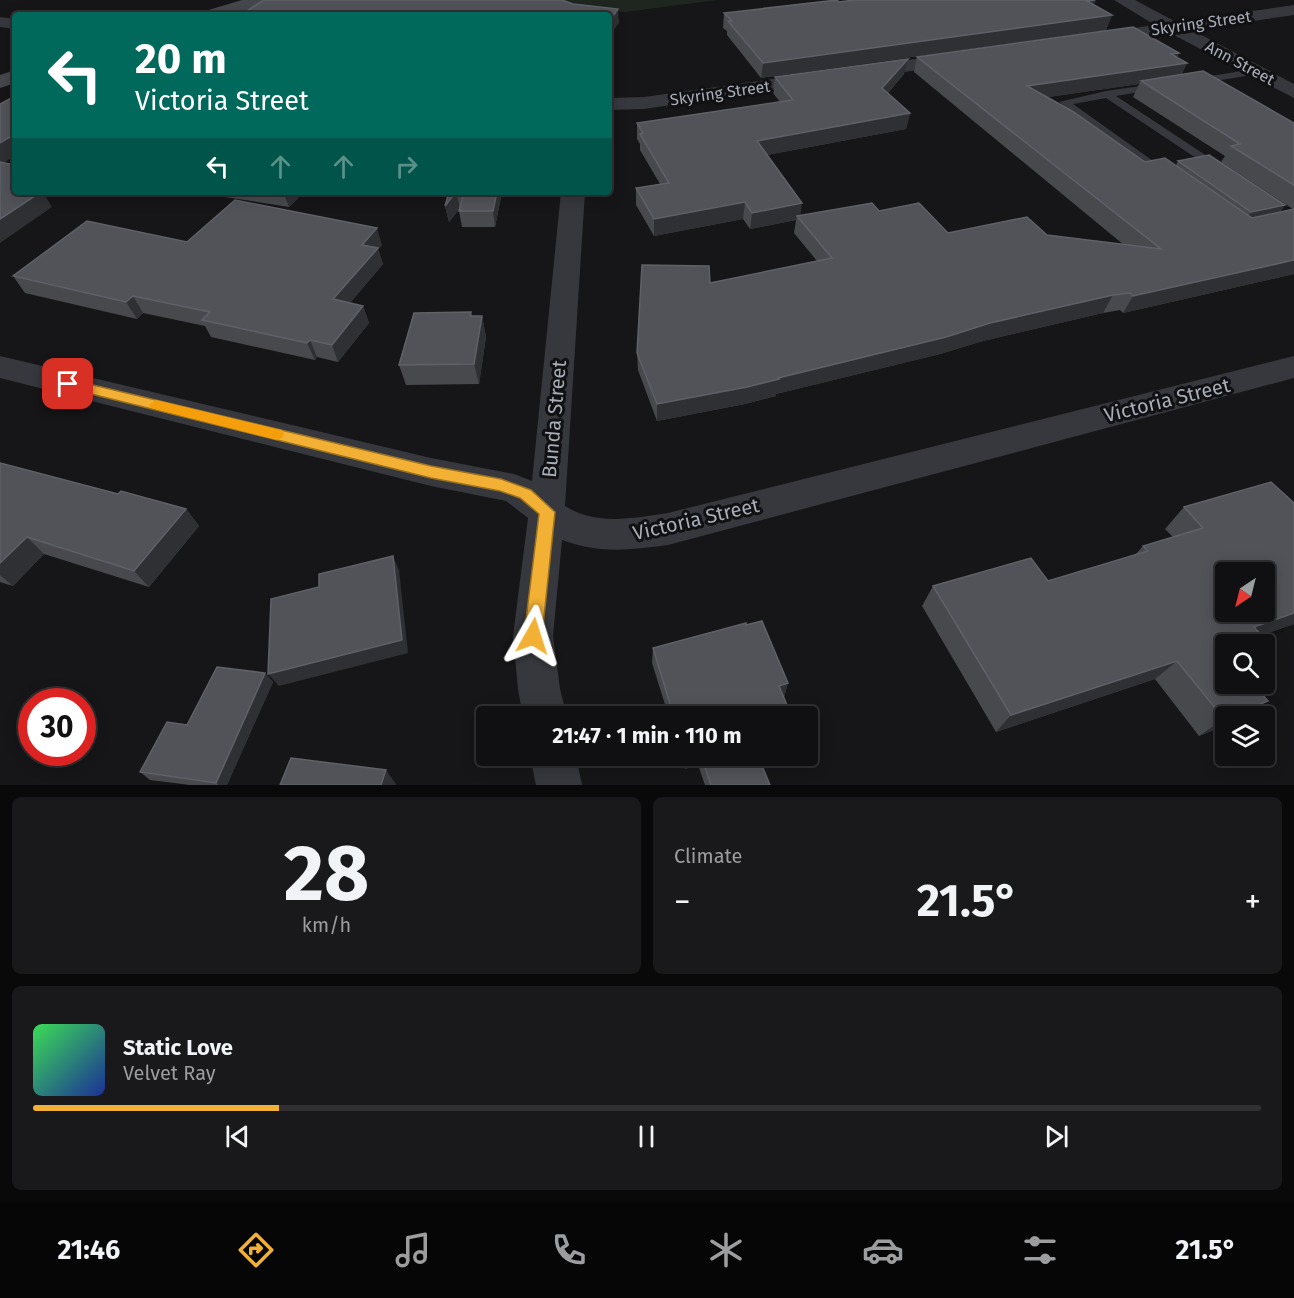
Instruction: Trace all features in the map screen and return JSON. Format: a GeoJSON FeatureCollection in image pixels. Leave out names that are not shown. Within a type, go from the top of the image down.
{"type":"FeatureCollection","features":[{"type":"Feature","properties":{"kind":"street"},"geometry":{"type":"LineString","coordinates":[[220,12],[261,0]]}},
{"type":"Feature","properties":{"kind":"street","name":"Ann Street"},"geometry":{"type":"LineString","coordinates":[[1122,0],[1294,92]]}},
{"type":"Feature","properties":{"kind":"street","name":"Skyring Street"},"geometry":{"type":"LineString","coordinates":[[1078,41],[1294,10]]}},
{"type":"Feature","properties":{"kind":"street","name":"Skyring Street"},"geometry":{"type":"LineString","coordinates":[[612,104],[644,103],[972,56]]}},
{"type":"Feature","properties":{"kind":"street","name":"Bunda Street"},"geometry":{"type":"LineString","coordinates":[[543,706],[533,636],[547,512],[573,195]]}},
{"type":"Feature","properties":{"kind":"street","name":"Victoria Street"},"geometry":{"type":"LineString","coordinates":[[0,367],[431,472],[501,485],[525,494],[573,529],[586,533],[618,536],[668,529],[1294,367]]}},
{"type":"Feature","properties":{"kind":"street"},"geometry":{"type":"LineString","coordinates":[[555,766],[559,785]]}},
{"type":"Feature","properties":{"kind":"lane"},"geometry":{"type":"LineString","coordinates":[[1185,83],[1255,72]]}},
{"type":"Feature","properties":{"kind":"lane"},"geometry":{"type":"LineString","coordinates":[[1163,86],[1064,102],[1169,177]]}},
{"type":"Feature","properties":{"kind":"lane"},"geometry":{"type":"LineString","coordinates":[[1106,94],[1229,175]]}},
{"type":"Feature","properties":{"kind":"shaded area"},"geometry":{"type":"Polygon","coordinates":[[[522,0],[717,0],[625,12],[522,0]]]}},
{"type":"Feature","properties":{"kind":"building"},"geometry":{"type":"Polygon","coordinates":[[[264,0],[562,0],[573,4],[618,9],[612,17],[612,12],[245,12],[264,0]]]}},
{"type":"Feature","properties":{"kind":"building"},"geometry":{"type":"Polygon","coordinates":[[[837,0],[839,2],[854,0],[1095,0],[1087,1],[1112,15],[763,63],[724,13],[837,0]]]}},
{"type":"Feature","properties":{"kind":"building"},"geometry":{"type":"Polygon","coordinates":[[[1133,27],[1179,53],[1171,54],[1187,63],[1027,86],[1072,111],[1145,162],[1165,158],[1252,218],[1294,209],[1294,260],[1133,296],[1130,293],[1113,295],[990,323],[946,337],[747,387],[657,404],[637,353],[642,265],[709,266],[710,283],[832,258],[797,216],[872,203],[879,211],[919,203],[948,233],[1027,217],[1047,235],[1161,249],[917,57],[1133,27]]]}},
{"type":"Feature","properties":{"kind":"building"},"geometry":{"type":"Polygon","coordinates":[[[908,59],[882,88],[910,113],[757,141],[802,203],[752,213],[745,202],[654,219],[636,188],[669,183],[640,134],[643,133],[637,123],[793,100],[775,77],[908,59]]]}},
{"type":"Feature","properties":{"kind":"building"},"geometry":{"type":"Polygon","coordinates":[[[1203,71],[1294,123],[1294,185],[1231,146],[1240,144],[1141,81],[1203,71]]]}},
{"type":"Feature","properties":{"kind":"building"},"geometry":{"type":"Polygon","coordinates":[[[12,98],[12,136],[0,143],[0,104],[12,98]]]}},
{"type":"Feature","properties":{"kind":"building"},"geometry":{"type":"Polygon","coordinates":[[[1209,155],[1285,205],[1251,212],[1178,161],[1209,155]]]}},
{"type":"Feature","properties":{"kind":"building"},"geometry":{"type":"Polygon","coordinates":[[[0,162],[12,164],[12,195],[36,195],[0,219],[0,162]]]}},
{"type":"Feature","properties":{"kind":"building"},"geometry":{"type":"Polygon","coordinates":[[[448,195],[454,195],[445,206],[448,195]]]}},
{"type":"Feature","properties":{"kind":"building"},"geometry":{"type":"Polygon","coordinates":[[[463,195],[496,195],[493,211],[459,211],[463,195]]]}},
{"type":"Feature","properties":{"kind":"building"},"geometry":{"type":"Polygon","coordinates":[[[235,200],[377,228],[362,245],[378,248],[333,299],[363,306],[332,345],[310,340],[307,343],[202,320],[210,312],[133,296],[126,302],[13,276],[87,221],[187,242],[235,200]]]}},
{"type":"Feature","properties":{"kind":"building"},"geometry":{"type":"Polygon","coordinates":[[[471,312],[470,316],[482,316],[474,364],[399,365],[414,313],[471,312]]]}},
{"type":"Feature","properties":{"kind":"building"},"geometry":{"type":"Polygon","coordinates":[[[0,463],[118,494],[121,491],[186,509],[134,571],[27,537],[0,563],[0,463]]]}},
{"type":"Feature","properties":{"kind":"building"},"geometry":{"type":"Polygon","coordinates":[[[1271,482],[1294,503],[1294,613],[1275,620],[1275,562],[1215,562],[1215,622],[1268,622],[1254,627],[1261,634],[1215,634],[1215,694],[1262,694],[1268,701],[1256,706],[1215,706],[1215,708],[1177,661],[1011,715],[933,586],[1031,558],[1048,581],[1148,551],[1143,546],[1203,528],[1184,507],[1271,482]]]}},
{"type":"Feature","properties":{"kind":"building"},"geometry":{"type":"Polygon","coordinates":[[[393,556],[402,640],[268,674],[271,599],[319,587],[319,574],[393,556]]]}},
{"type":"Feature","properties":{"kind":"building"},"geometry":{"type":"Polygon","coordinates":[[[762,621],[788,683],[779,686],[787,706],[671,706],[653,648],[746,623],[746,625],[762,621]]]}},
{"type":"Feature","properties":{"kind":"building"},"geometry":{"type":"Polygon","coordinates":[[[217,667],[265,673],[216,783],[140,772],[167,722],[187,725],[217,667]]]}},
{"type":"Feature","properties":{"kind":"building"},"geometry":{"type":"Polygon","coordinates":[[[291,758],[386,770],[381,785],[280,785],[291,758]]]}},
{"type":"Feature","properties":{"kind":"building"},"geometry":{"type":"Polygon","coordinates":[[[704,766],[762,766],[770,785],[711,785],[704,766]]]}},
{"type":"Feature","properties":{"kind":"slow traffic"},"geometry":{"type":"LineString","coordinates":[[156,405],[277,434]]}},
{"type":"Feature","properties":{"kind":"route"},"geometry":{"type":"LineString","coordinates":[[68,384],[431,472],[514,488],[547,512],[533,636]]}}]}
